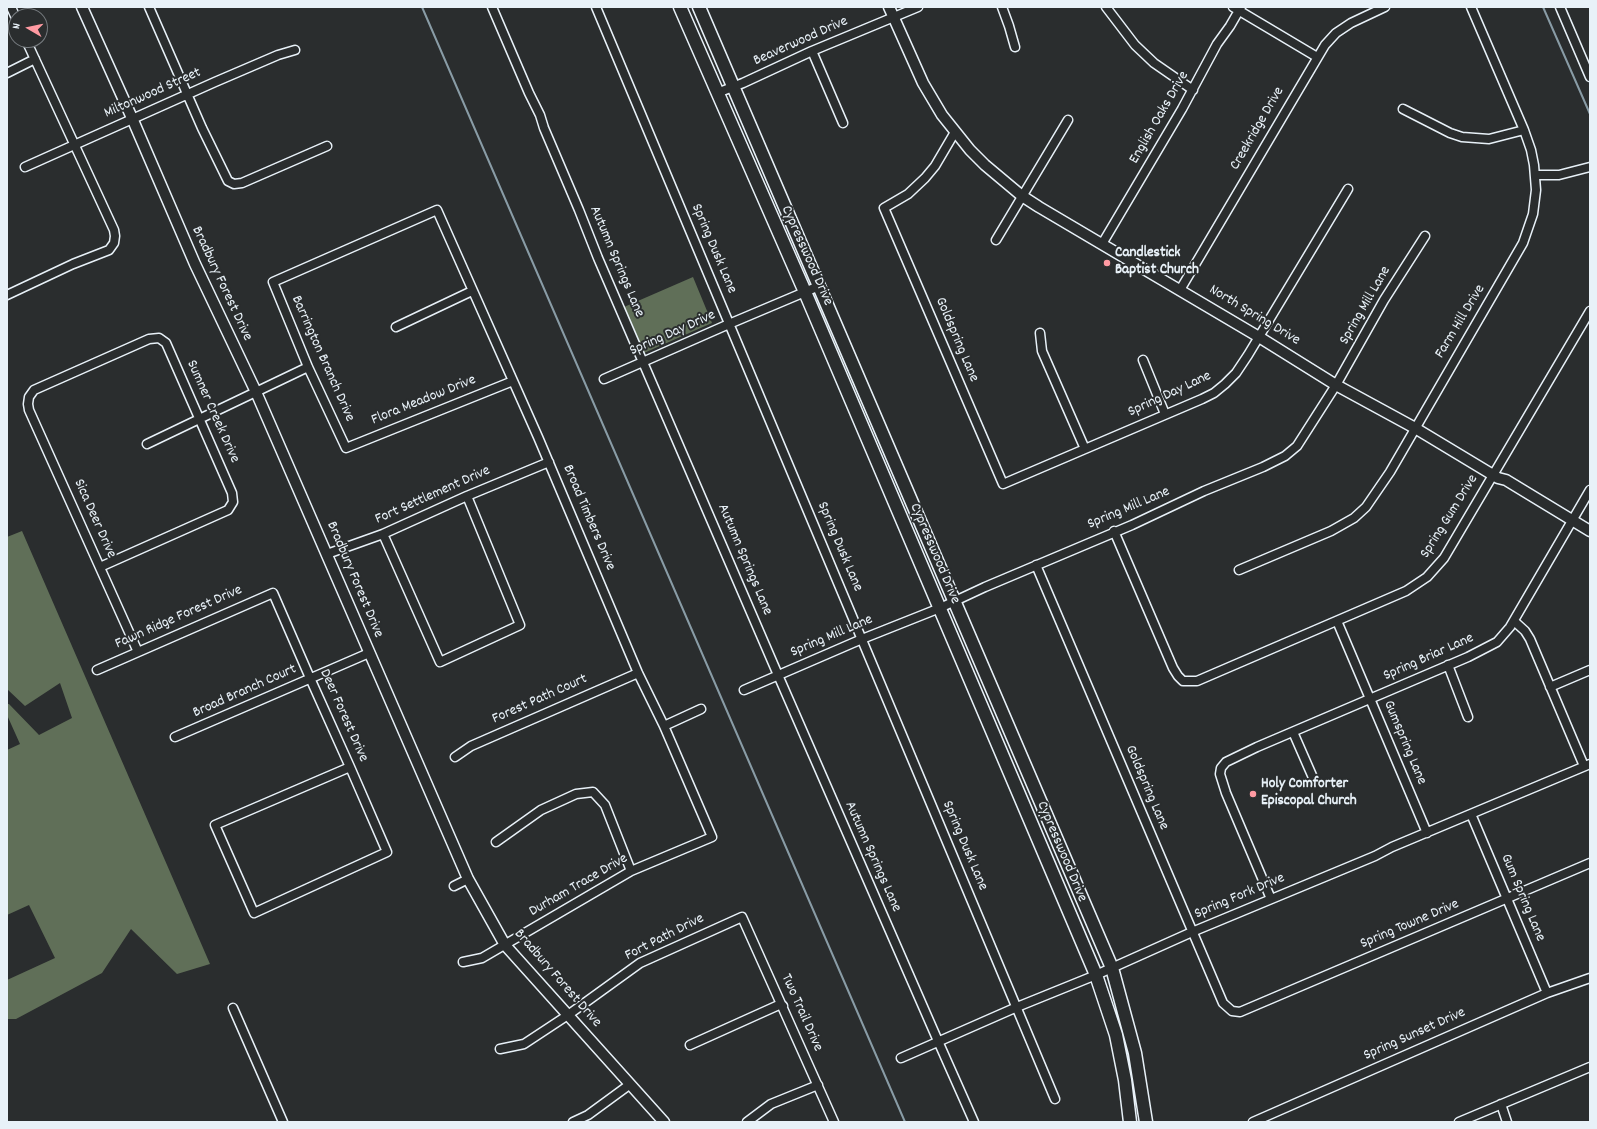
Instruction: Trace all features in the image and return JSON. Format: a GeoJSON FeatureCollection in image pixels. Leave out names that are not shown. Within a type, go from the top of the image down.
{"type":"FeatureCollection","features":[{"type":"Feature","properties":{"kind":"main road","name":"Cypresswood Drive"},"geometry":{"type":"LineString","coordinates":[[680,7],[805,292],[1096,975],[1116,1035],[1125,1080],[1130,1122]]}},
{"type":"Feature","properties":{"kind":"main road","name":"Cypresswood Drive"},"geometry":{"type":"LineString","coordinates":[[699,7],[1112,968],[1134,1047],[1146,1122]]}},
{"type":"Feature","properties":{"kind":"main road"},"geometry":{"type":"LineString","coordinates":[[872,450],[887,443]]}},
{"type":"Feature","properties":{"kind":"main road"},"geometry":{"type":"LineString","coordinates":[[1021,796],[1035,791]]}},
{"type":"Feature","properties":{"kind":"street","name":"Bradbury Forest Drive"},"geometry":{"type":"LineString","coordinates":[[82,7],[195,264],[256,392],[468,879],[505,945],[664,1122]]}},
{"type":"Feature","properties":{"kind":"street","name":"Autumn Springs Lane"},"geometry":{"type":"LineString","coordinates":[[492,7],[540,115],[564,176],[643,363],[974,1122]]}},
{"type":"Feature","properties":{"kind":"street","name":"Spring Dusk Lane"},"geometry":{"type":"LineString","coordinates":[[596,7],[1055,1099]]}},
{"type":"Feature","properties":{"kind":"street","name":"North Spring Drive"},"geometry":{"type":"LineString","coordinates":[[889,7],[923,83],[942,115],[955,132],[985,165],[1022,196],[1259,337],[1336,385],[1415,428],[1493,475],[1506,480],[1590,531]]}},
{"type":"Feature","properties":{"kind":"street","name":"Beaverwood Drive"},"geometry":{"type":"LineString","coordinates":[[717,93],[812,51],[918,7]]}},
{"type":"Feature","properties":{"kind":"street"},"geometry":{"type":"LineString","coordinates":[[1002,7],[1015,47]]}},
{"type":"Feature","properties":{"kind":"street"},"geometry":{"type":"LineString","coordinates":[[1106,7],[1127,35],[1149,59],[1168,74],[1193,90]]}},
{"type":"Feature","properties":{"kind":"street","name":"Creekridge Drive"},"geometry":{"type":"LineString","coordinates":[[1180,290],[1325,45],[1336,33],[1351,23],[1386,7]]}},
{"type":"Feature","properties":{"kind":"street","name":"Farm Hill Drive"},"geometry":{"type":"LineString","coordinates":[[1239,570],[1331,531],[1354,518],[1366,507],[1415,428],[1523,243],[1532,214],[1536,190],[1531,150],[1524,130],[1471,7]]}},
{"type":"Feature","properties":{"kind":"street"},"geometry":{"type":"LineString","coordinates":[[1560,7],[1590,77]]}},
{"type":"Feature","properties":{"kind":"street"},"geometry":{"type":"LineString","coordinates":[[152,8],[188,94],[226,178],[234,184],[242,183],[327,146]]}},
{"type":"Feature","properties":{"kind":"street"},"geometry":{"type":"LineString","coordinates":[[1238,8],[1317,57]]}},
{"type":"Feature","properties":{"kind":"street","name":"English Oaks Drive"},"geometry":{"type":"LineString","coordinates":[[1102,244],[1193,90],[1217,44],[1230,26],[1238,8]]}},
{"type":"Feature","properties":{"kind":"street"},"geometry":{"type":"LineString","coordinates":[[7,295],[73,264],[109,250],[114,243],[115,236],[114,230],[30,48]]}},
{"type":"Feature","properties":{"kind":"street","name":"Miltonwood Street"},"geometry":{"type":"LineString","coordinates":[[24,167],[132,118],[278,55],[295,50]]}},
{"type":"Feature","properties":{"kind":"street"},"geometry":{"type":"LineString","coordinates":[[812,51],[843,123]]}},
{"type":"Feature","properties":{"kind":"street"},"geometry":{"type":"LineString","coordinates":[[7,73],[35,58]]}},
{"type":"Feature","properties":{"kind":"street"},"geometry":{"type":"LineString","coordinates":[[1402,109],[1444,130],[1462,137],[1489,139],[1524,130]]}},
{"type":"Feature","properties":{"kind":"street"},"geometry":{"type":"LineString","coordinates":[[996,240],[1068,120]]}},
{"type":"Feature","properties":{"kind":"street","name":"Goldspring Lane"},"geometry":{"type":"LineString","coordinates":[[955,132],[935,166],[925,178],[908,194],[884,208],[1003,484]]}},
{"type":"Feature","properties":{"kind":"street"},"geometry":{"type":"LineString","coordinates":[[1535,175],[1559,174],[1590,166]]}},
{"type":"Feature","properties":{"kind":"street","name":"Spring Day Lane"},"geometry":{"type":"LineString","coordinates":[[1003,484],[1208,396],[1225,384],[1236,373],[1259,337],[1348,190]]}},
{"type":"Feature","properties":{"kind":"street","name":"Barrington Branch Drive"},"geometry":{"type":"LineString","coordinates":[[346,448],[308,367],[273,282],[437,210]]}},
{"type":"Feature","properties":{"kind":"street","name":"Broad Timbers Drive"},"geometry":{"type":"LineString","coordinates":[[437,210],[548,462],[638,673],[664,726],[712,837]]}},
{"type":"Feature","properties":{"kind":"street","name":"Spring Mill Lane"},"geometry":{"type":"LineString","coordinates":[[744,690],[862,639],[955,602],[1285,456],[1297,446],[1336,385],[1384,300],[1425,236]]}},
{"type":"Feature","properties":{"kind":"street","name":"Spring Day Drive"},"geometry":{"type":"LineString","coordinates":[[604,379],[819,286]]}},
{"type":"Feature","properties":{"kind":"street"},"geometry":{"type":"LineString","coordinates":[[396,327],[472,291]]}},
{"type":"Feature","properties":{"kind":"street","name":"Spring Gum Drive"},"geometry":{"type":"LineString","coordinates":[[1114,531],[1173,668],[1182,681],[1197,681],[1406,591],[1427,577],[1444,558],[1590,311]]}},
{"type":"Feature","properties":{"kind":"street"},"geometry":{"type":"LineString","coordinates":[[1040,334],[1042,351],[1085,449]]}},
{"type":"Feature","properties":{"kind":"street","name":"Sumner Creek Drive"},"geometry":{"type":"LineString","coordinates":[[29,397],[34,390],[149,339],[159,338],[166,343],[232,493],[233,502],[228,510],[100,567]]}},
{"type":"Feature","properties":{"kind":"street"},"geometry":{"type":"LineString","coordinates":[[1142,360],[1166,414]]}},
{"type":"Feature","properties":{"kind":"street"},"geometry":{"type":"LineString","coordinates":[[147,444],[308,367]]}},
{"type":"Feature","properties":{"kind":"street","name":"Flora Meadow Drive"},"geometry":{"type":"LineString","coordinates":[[346,448],[512,381]]}},
{"type":"Feature","properties":{"kind":"street","name":"Sica Deer Drive"},"geometry":{"type":"LineString","coordinates":[[29,397],[29,410],[138,652]]}},
{"type":"Feature","properties":{"kind":"street","name":"Fort Settlement Drive"},"geometry":{"type":"LineString","coordinates":[[327,554],[383,534],[467,496],[548,462]]}},
{"type":"Feature","properties":{"kind":"street","name":"Spring Briar Lane"},"geometry":{"type":"LineString","coordinates":[[1271,898],[1222,780],[1220,774],[1221,768],[1226,762],[1497,642],[1514,621],[1590,490]]}},
{"type":"Feature","properties":{"kind":"street"},"geometry":{"type":"LineString","coordinates":[[383,534],[440,662],[520,625],[467,496]]}},
{"type":"Feature","properties":{"kind":"street","name":"Goldspring Lane"},"geometry":{"type":"LineString","coordinates":[[1036,565],[1223,1003],[1232,1011],[1240,1012]]}},
{"type":"Feature","properties":{"kind":"street","name":"Fawn Ridge Forest Drive"},"geometry":{"type":"LineString","coordinates":[[97,670],[273,593]]}},
{"type":"Feature","properties":{"kind":"street","name":"Deer Forest Drive"},"geometry":{"type":"LineString","coordinates":[[273,593],[310,678],[350,767],[387,852],[254,913],[215,825],[350,767]]}},
{"type":"Feature","properties":{"kind":"street","name":"Gumspring Lane"},"geometry":{"type":"LineString","coordinates":[[1337,621],[1427,832]]}},
{"type":"Feature","properties":{"kind":"street"},"geometry":{"type":"LineString","coordinates":[[1514,621],[1525,631],[1530,639],[1550,687],[1587,765]]}},
{"type":"Feature","properties":{"kind":"street","name":"Broad Branch Court"},"geometry":{"type":"LineString","coordinates":[[175,737],[369,652]]}},
{"type":"Feature","properties":{"kind":"street"},"geometry":{"type":"LineString","coordinates":[[1448,665],[1468,717]]}},
{"type":"Feature","properties":{"kind":"street"},"geometry":{"type":"LineString","coordinates":[[1550,687],[1590,670]]}},
{"type":"Feature","properties":{"kind":"street","name":"Forest Path Court"},"geometry":{"type":"LineString","coordinates":[[455,756],[471,746],[638,673]]}},
{"type":"Feature","properties":{"kind":"street"},"geometry":{"type":"LineString","coordinates":[[664,726],[701,709]]}},
{"type":"Feature","properties":{"kind":"street"},"geometry":{"type":"LineString","coordinates":[[1293,732],[1314,780]]}},
{"type":"Feature","properties":{"kind":"street","name":"Spring Fork Drive"},"geometry":{"type":"LineString","coordinates":[[901,1058],[1017,1007],[1096,975],[1271,898],[1587,765]]}},
{"type":"Feature","properties":{"kind":"street"},"geometry":{"type":"LineString","coordinates":[[496,842],[541,810],[576,794],[593,792],[605,805],[631,871]]}},
{"type":"Feature","properties":{"kind":"street","name":"Gum Spring Lane"},"geometry":{"type":"LineString","coordinates":[[1471,814],[1547,993]]}},
{"type":"Feature","properties":{"kind":"street","name":"Durham Trace Drive"},"geometry":{"type":"LineString","coordinates":[[463,962],[482,958],[631,871],[712,837]]}},
{"type":"Feature","properties":{"kind":"street","name":"Spring Towne Drive"},"geometry":{"type":"LineString","coordinates":[[1240,1012],[1590,863]]}},
{"type":"Feature","properties":{"kind":"street"},"geometry":{"type":"LineString","coordinates":[[454,886],[468,879]]}},
{"type":"Feature","properties":{"kind":"street","name":"Two Trail Drive"},"geometry":{"type":"LineString","coordinates":[[742,916],[834,1122]]}},
{"type":"Feature","properties":{"kind":"street","name":"Fort Path Drive"},"geometry":{"type":"LineString","coordinates":[[500,1049],[524,1044],[568,1015],[640,963],[742,916]]}},
{"type":"Feature","properties":{"kind":"street","name":"Spring Sunset Drive"},"geometry":{"type":"LineString","coordinates":[[1253,1122],[1547,993],[1590,978]]}},
{"type":"Feature","properties":{"kind":"street"},"geometry":{"type":"LineString","coordinates":[[690,1045],[781,1004],[783,1006]]}},
{"type":"Feature","properties":{"kind":"street"},"geometry":{"type":"LineString","coordinates":[[233,1008],[283,1122]]}},
{"type":"Feature","properties":{"kind":"street"},"geometry":{"type":"LineString","coordinates":[[1459,1122],[1590,1067]]}},
{"type":"Feature","properties":{"kind":"street"},"geometry":{"type":"LineString","coordinates":[[573,1122],[588,1115],[629,1085],[628,1082]]}},
{"type":"Feature","properties":{"kind":"street"},"geometry":{"type":"LineString","coordinates":[[747,1122],[771,1104],[818,1085]]}},
{"type":"Feature","properties":{"kind":"street"},"geometry":{"type":"LineString","coordinates":[[1501,1104],[1507,1122]]}},
{"type":"Feature","properties":{"kind":"green space"},"geometry":{"type":"Polygon","coordinates":[[[693,277],[712,323],[644,353],[624,307],[693,277]]]}},
{"type":"Feature","properties":{"kind":"green space"},"geometry":{"type":"Polygon","coordinates":[[[22,531],[210,964],[177,974],[131,929],[102,973],[16,1019],[7,1019],[7,980],[55,958],[29,905],[7,915],[7,750],[20,744],[7,715],[7,704],[9,704],[39,735],[72,718],[60,683],[25,706],[7,689],[7,537],[22,531]]]}},
{"type":"Feature","properties":{"kind":"waterway"},"geometry":{"type":"LineString","coordinates":[[422,7],[905,1122]]}},
{"type":"Feature","properties":{"kind":"waterway"},"geometry":{"type":"LineString","coordinates":[[1543,7],[1590,114]]}},
{"type":"Feature","properties":{"kind":"place","name":"Candlestick Baptist Church"},"geometry":{"type":"Point","coordinates":[1107,263]}},
{"type":"Feature","properties":{"kind":"place","name":"Holy Comforter Episcopal Church"},"geometry":{"type":"Point","coordinates":[1253,794]}}]}
